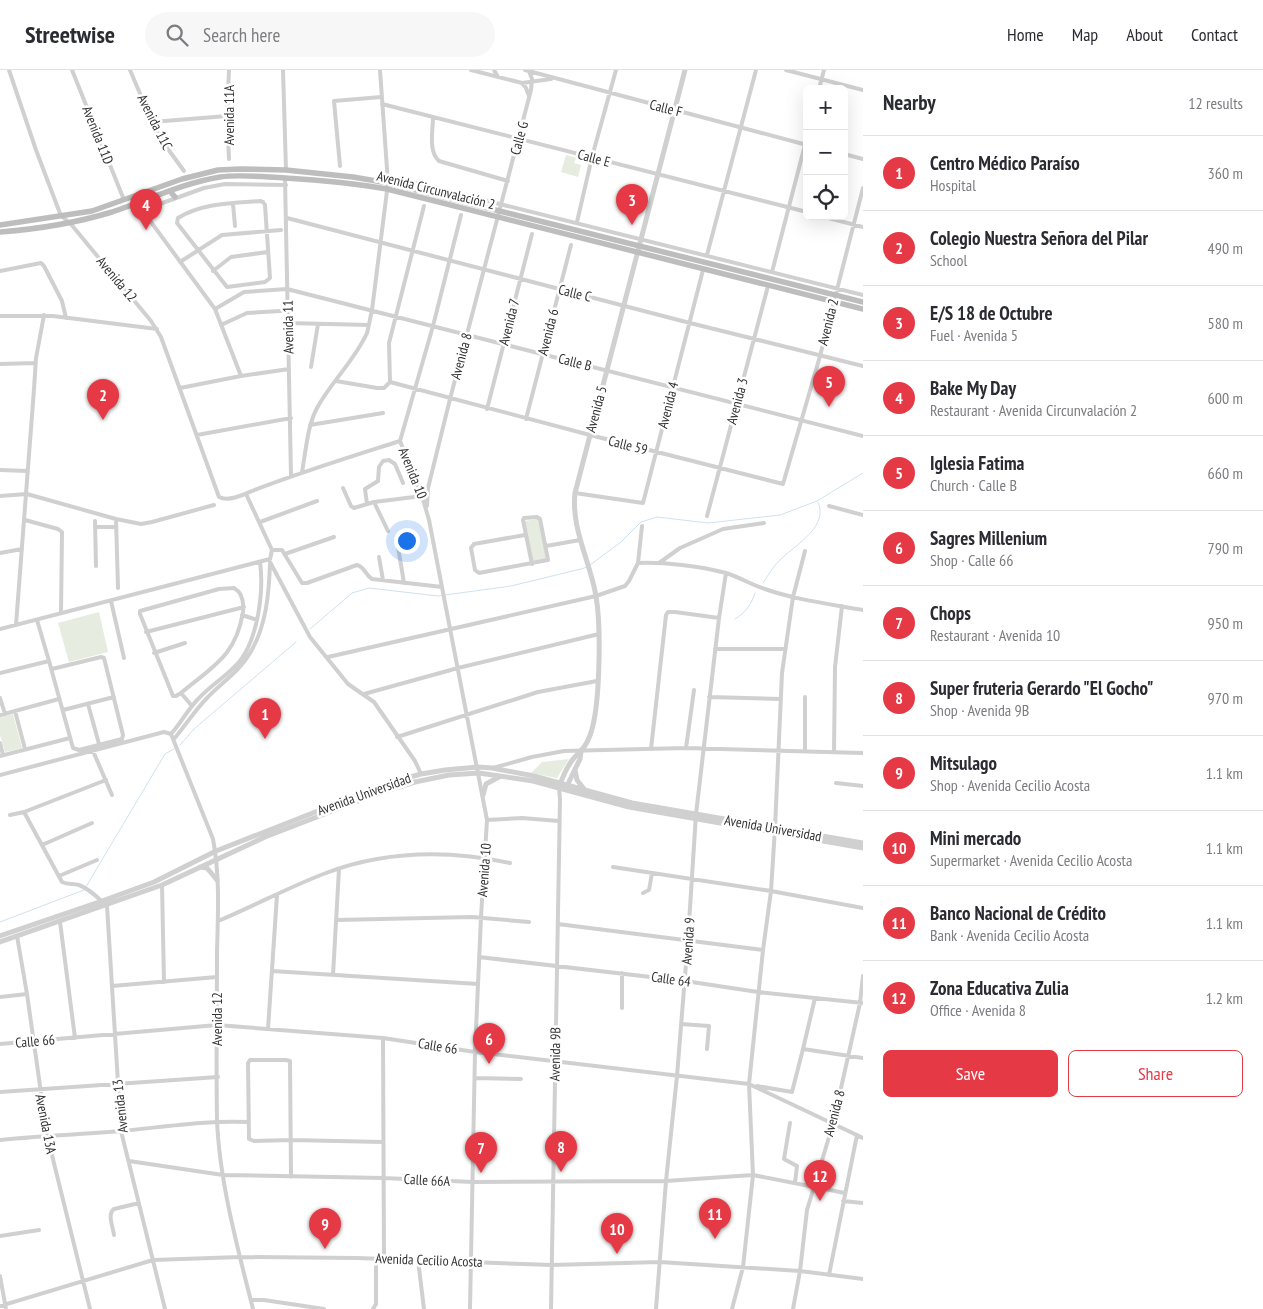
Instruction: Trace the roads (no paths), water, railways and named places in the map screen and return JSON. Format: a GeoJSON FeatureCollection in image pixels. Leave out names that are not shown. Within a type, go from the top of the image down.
{"type":"FeatureCollection","features":[{"type":"Feature","properties":{"kind":"main road","name":"Avenida Circunvalación 2"},"geometry":{"type":"LineString","coordinates":[[0,225],[92,210],[200,174],[240,169],[286,170],[353,177],[432,190],[499,214],[641,242],[836,291],[863,302]]}},
{"type":"Feature","properties":{"kind":"main road","name":"Avenida Circunvalación 2"},"geometry":{"type":"LineString","coordinates":[[0,232],[70,223],[221,177],[237,176],[286,181],[387,183],[703,270],[863,309]]}},
{"type":"Feature","properties":{"kind":"main road"},"geometry":{"type":"LineString","coordinates":[[237,176],[238,184]]}},
{"type":"Feature","properties":{"kind":"main road"},"geometry":{"type":"LineString","coordinates":[[170,191],[175,198]]}},
{"type":"Feature","properties":{"kind":"main road"},"geometry":{"type":"LineString","coordinates":[[583,232],[586,225]]}},
{"type":"Feature","properties":{"kind":"street"},"geometry":{"type":"LineString","coordinates":[[9,70],[61,216]]}},
{"type":"Feature","properties":{"kind":"street","name":"Avenida 11D"},"geometry":{"type":"LineString","coordinates":[[72,70],[124,200]]}},
{"type":"Feature","properties":{"kind":"street","name":"Avenida 11C"},"geometry":{"type":"LineString","coordinates":[[130,70],[152,122],[165,146],[184,171]]}},
{"type":"Feature","properties":{"kind":"street","name":"Avenida 11A"},"geometry":{"type":"LineString","coordinates":[[229,70],[227,116],[229,159]]}},
{"type":"Feature","properties":{"kind":"street"},"geometry":{"type":"LineString","coordinates":[[284,70],[286,170]]}},
{"type":"Feature","properties":{"kind":"street"},"geometry":{"type":"LineString","coordinates":[[302,472],[310,425],[317,408],[364,337],[372,310],[387,183],[380,70]]}},
{"type":"Feature","properties":{"kind":"street"},"geometry":{"type":"LineString","coordinates":[[471,70],[522,83],[553,78]]}},
{"type":"Feature","properties":{"kind":"street"},"geometry":{"type":"LineString","coordinates":[[479,72],[484,70]]}},
{"type":"Feature","properties":{"kind":"street"},"geometry":{"type":"LineString","coordinates":[[494,70],[498,77]]}},
{"type":"Feature","properties":{"kind":"street"},"geometry":{"type":"LineString","coordinates":[[577,222],[592,157],[616,70]]}},
{"type":"Feature","properties":{"kind":"street","name":"Avenida 5"},"geometry":{"type":"LineString","coordinates":[[560,785],[574,758],[588,740],[594,724],[597,681],[599,634],[596,596],[574,514],[575,492],[685,70]]}},
{"type":"Feature","properties":{"kind":"street"},"geometry":{"type":"LineString","coordinates":[[707,255],[756,70]]}},
{"type":"Feature","properties":{"kind":"street"},"geometry":{"type":"LineString","coordinates":[[786,70],[863,90]]}},
{"type":"Feature","properties":{"kind":"street"},"geometry":{"type":"LineString","coordinates":[[820,85],[824,70]]}},
{"type":"Feature","properties":{"kind":"street","name":"Calle F"},"geometry":{"type":"LineString","coordinates":[[527,71],[536,71],[553,78],[803,143]]}},
{"type":"Feature","properties":{"kind":"street","name":"Calle G"},"geometry":{"type":"LineString","coordinates":[[502,204],[530,97],[532,82],[527,71]]}},
{"type":"Feature","properties":{"kind":"street"},"geometry":{"type":"LineString","coordinates":[[522,83],[530,97]]}},
{"type":"Feature","properties":{"kind":"street"},"geometry":{"type":"LineString","coordinates":[[340,166],[334,102],[337,100],[382,97]]}},
{"type":"Feature","properties":{"kind":"street","name":"Calle E"},"geometry":{"type":"LineString","coordinates":[[382,104],[803,211]]}},
{"type":"Feature","properties":{"kind":"street"},"geometry":{"type":"LineString","coordinates":[[152,122],[227,116]]}},
{"type":"Feature","properties":{"kind":"street"},"geometry":{"type":"LineString","coordinates":[[433,117],[433,148],[435,158],[439,161],[508,181]]}},
{"type":"Feature","properties":{"kind":"street"},"geometry":{"type":"LineString","coordinates":[[772,272],[803,155]]}},
{"type":"Feature","properties":{"kind":"street"},"geometry":{"type":"LineString","coordinates":[[848,155],[863,159]]}},
{"type":"Feature","properties":{"kind":"street"},"geometry":{"type":"LineString","coordinates":[[143,210],[204,188],[286,181]]}},
{"type":"Feature","properties":{"kind":"street","name":"Avenida 11"},"geometry":{"type":"LineString","coordinates":[[286,181],[291,476]]}},
{"type":"Feature","properties":{"kind":"street","name":"Avenida 2"},"geometry":{"type":"LineString","coordinates":[[783,484],[820,356],[863,188]]}},
{"type":"Feature","properties":{"kind":"street"},"geometry":{"type":"LineString","coordinates":[[432,190],[577,222],[641,242]]}},
{"type":"Feature","properties":{"kind":"street"},"geometry":{"type":"LineString","coordinates":[[263,202],[265,205],[270,278],[265,282],[227,287],[177,223],[178,218],[205,207],[233,204],[263,202]]}},
{"type":"Feature","properties":{"kind":"street"},"geometry":{"type":"LineString","coordinates":[[137,203],[215,309],[241,376]]}},
{"type":"Feature","properties":{"kind":"street"},"geometry":{"type":"LineString","coordinates":[[233,204],[235,226]]}},
{"type":"Feature","properties":{"kind":"street","name":"Avenida 8"},"geometry":{"type":"LineString","coordinates":[[427,509],[428,488],[502,204]]}},
{"type":"Feature","properties":{"kind":"street"},"geometry":{"type":"LineString","coordinates":[[336,381],[377,388],[384,388],[390,382],[389,343],[424,206]]}},
{"type":"Feature","properties":{"kind":"street"},"geometry":{"type":"LineString","coordinates":[[174,739],[204,700],[249,655],[254,646],[265,612],[272,550],[246,494],[302,472],[400,441],[433,326],[461,215]]}},
{"type":"Feature","properties":{"kind":"street","name":"Avenida 12"},"geometry":{"type":"LineString","coordinates":[[61,216],[70,223],[157,329],[218,494],[224,499],[246,494]]}},
{"type":"Feature","properties":{"kind":"street","name":"Calle C"},"geometry":{"type":"LineString","coordinates":[[287,218],[413,252],[863,366]]}},
{"type":"Feature","properties":{"kind":"street"},"geometry":{"type":"LineString","coordinates":[[836,220],[863,227]]}},
{"type":"Feature","properties":{"kind":"street"},"geometry":{"type":"LineString","coordinates":[[180,262],[222,235],[281,230]]}},
{"type":"Feature","properties":{"kind":"street","name":"Avenida 7"},"geometry":{"type":"LineString","coordinates":[[487,409],[532,234]]}},
{"type":"Feature","properties":{"kind":"street","name":"Avenida 6"},"geometry":{"type":"LineString","coordinates":[[526,419],[571,245]]}},
{"type":"Feature","properties":{"kind":"street"},"geometry":{"type":"LineString","coordinates":[[214,271],[232,257],[268,252]]}},
{"type":"Feature","properties":{"kind":"street"},"geometry":{"type":"LineString","coordinates":[[681,253],[707,255],[729,265],[772,272],[836,291],[863,295]]}},
{"type":"Feature","properties":{"kind":"street"},"geometry":{"type":"LineString","coordinates":[[0,271],[41,263],[62,301],[66,318]]}},
{"type":"Feature","properties":{"kind":"street","name":"Avenida 4"},"geometry":{"type":"LineString","coordinates":[[575,492],[643,503],[703,270]]}},
{"type":"Feature","properties":{"kind":"street","name":"Avenida 3"},"geometry":{"type":"LineString","coordinates":[[707,516],[768,286]]}},
{"type":"Feature","properties":{"kind":"street","name":"Calle B"},"geometry":{"type":"LineString","coordinates":[[215,309],[244,292],[287,289],[863,436]]}},
{"type":"Feature","properties":{"kind":"street"},"geometry":{"type":"LineString","coordinates":[[221,325],[247,314],[281,311]]}},
{"type":"Feature","properties":{"kind":"street"},"geometry":{"type":"LineString","coordinates":[[0,316],[44,315],[157,329]]}},
{"type":"Feature","properties":{"kind":"street"},"geometry":{"type":"LineString","coordinates":[[16,625],[36,363],[44,315]]}},
{"type":"Feature","properties":{"kind":"street"},"geometry":{"type":"LineString","coordinates":[[288,323],[369,325]]}},
{"type":"Feature","properties":{"kind":"street"},"geometry":{"type":"LineString","coordinates":[[311,367],[318,324]]}},
{"type":"Feature","properties":{"kind":"street"},"geometry":{"type":"LineString","coordinates":[[0,364],[36,363]]}},
{"type":"Feature","properties":{"kind":"street"},"geometry":{"type":"LineString","coordinates":[[180,388],[289,369]]}},
{"type":"Feature","properties":{"kind":"street","name":"Calle 59"},"geometry":{"type":"LineString","coordinates":[[390,382],[487,409],[783,484]]}},
{"type":"Feature","properties":{"kind":"street"},"geometry":{"type":"LineString","coordinates":[[310,425],[383,413]]}},
{"type":"Feature","properties":{"kind":"street"},"geometry":{"type":"LineString","coordinates":[[197,435],[290,418]]}},
{"type":"Feature","properties":{"kind":"street","name":"Avenida 10"},"geometry":{"type":"LineString","coordinates":[[400,441],[427,509],[487,820],[475,1052],[470,1309]]}},
{"type":"Feature","properties":{"kind":"street"},"geometry":{"type":"LineString","coordinates":[[367,504],[365,489],[378,481],[379,467],[383,461],[389,460],[394,462],[403,483]]}},
{"type":"Feature","properties":{"kind":"street"},"geometry":{"type":"LineString","coordinates":[[0,470],[28,471]]}},
{"type":"Feature","properties":{"kind":"street"},"geometry":{"type":"LineString","coordinates":[[343,488],[353,508],[374,502],[422,496]]}},
{"type":"Feature","properties":{"kind":"street"},"geometry":{"type":"LineString","coordinates":[[419,489],[428,488]]}},
{"type":"Feature","properties":{"kind":"street"},"geometry":{"type":"LineString","coordinates":[[0,496],[27,494],[116,519],[146,524],[214,505]]}},
{"type":"Feature","properties":{"kind":"street"},"geometry":{"type":"LineString","coordinates":[[260,522],[317,501]]}},
{"type":"Feature","properties":{"kind":"street"},"geometry":{"type":"LineString","coordinates":[[374,502],[388,531]]}},
{"type":"Feature","properties":{"kind":"street"},"geometry":{"type":"LineString","coordinates":[[830,506],[863,515]]}},
{"type":"Feature","properties":{"kind":"street"},"geometry":{"type":"LineString","coordinates":[[525,535],[474,544],[472,548],[475,570],[477,572],[532,564],[548,560],[538,517],[523,519],[532,564]]}},
{"type":"Feature","properties":{"kind":"street"},"geometry":{"type":"LineString","coordinates":[[116,519],[118,588]]}},
{"type":"Feature","properties":{"kind":"street"},"geometry":{"type":"LineString","coordinates":[[25,520],[58,529],[62,532],[61,613]]}},
{"type":"Feature","properties":{"kind":"street"},"geometry":{"type":"LineString","coordinates":[[95,521],[96,566]]}},
{"type":"Feature","properties":{"kind":"street"},"geometry":{"type":"LineString","coordinates":[[659,563],[680,548],[716,532],[764,523]]}},
{"type":"Feature","properties":{"kind":"street"},"geometry":{"type":"LineString","coordinates":[[328,657],[596,596],[625,586],[638,563],[642,526]]}},
{"type":"Feature","properties":{"kind":"street"},"geometry":{"type":"LineString","coordinates":[[95,527],[116,527]]}},
{"type":"Feature","properties":{"kind":"street"},"geometry":{"type":"LineString","coordinates":[[285,554],[334,537]]}},
{"type":"Feature","properties":{"kind":"street"},"geometry":{"type":"LineString","coordinates":[[546,546],[580,540]]}},
{"type":"Feature","properties":{"kind":"street"},"geometry":{"type":"LineString","coordinates":[[398,546],[404,582]]}},
{"type":"Feature","properties":{"kind":"street"},"geometry":{"type":"LineString","coordinates":[[272,550],[280,548],[302,583],[307,583],[357,565],[362,566],[370,578],[442,587]]}},
{"type":"Feature","properties":{"kind":"street"},"geometry":{"type":"LineString","coordinates":[[0,553],[22,549]]}},
{"type":"Feature","properties":{"kind":"street"},"geometry":{"type":"LineString","coordinates":[[732,1309],[743,1267],[754,1175],[751,1085],[758,992],[771,891],[780,699],[793,597],[805,551]]}},
{"type":"Feature","properties":{"kind":"street"},"geometry":{"type":"LineString","coordinates":[[379,557],[383,580]]}},
{"type":"Feature","properties":{"kind":"street"},"geometry":{"type":"LineString","coordinates":[[0,629],[270,561]]}},
{"type":"Feature","properties":{"kind":"street"},"geometry":{"type":"LineString","coordinates":[[270,561],[310,637],[348,684],[374,702],[415,761],[421,774]]}},
{"type":"Feature","properties":{"kind":"street"},"geometry":{"type":"LineString","coordinates":[[0,775],[164,732],[171,734],[202,694],[241,660],[257,620],[262,587],[260,562]]}},
{"type":"Feature","properties":{"kind":"street"},"geometry":{"type":"LineString","coordinates":[[638,563],[659,563],[726,573],[753,583],[763,589],[793,597],[863,610]]}},
{"type":"Feature","properties":{"kind":"street","name":"Avenida 9"},"geometry":{"type":"LineString","coordinates":[[656,1309],[685,981],[696,817],[709,696],[726,573]]}},
{"type":"Feature","properties":{"kind":"street"},"geometry":{"type":"LineString","coordinates":[[234,588],[243,597],[242,615],[235,641],[227,654],[181,693],[173,696],[146,632],[140,614],[141,610],[234,588]]}},
{"type":"Feature","properties":{"kind":"street"},"geometry":{"type":"LineString","coordinates":[[111,601],[124,658]]}},
{"type":"Feature","properties":{"kind":"street"},"geometry":{"type":"LineString","coordinates":[[146,632],[244,606]]}},
{"type":"Feature","properties":{"kind":"street"},"geometry":{"type":"LineString","coordinates":[[834,752],[835,667],[842,606]]}},
{"type":"Feature","properties":{"kind":"street"},"geometry":{"type":"LineString","coordinates":[[651,749],[666,614],[668,612],[675,612],[719,618]]}},
{"type":"Feature","properties":{"kind":"street"},"geometry":{"type":"LineString","coordinates":[[242,615],[257,620]]}},
{"type":"Feature","properties":{"kind":"street"},"geometry":{"type":"LineString","coordinates":[[37,620],[73,748],[76,750],[122,739],[123,735],[105,659],[102,657],[52,669]]}},
{"type":"Feature","properties":{"kind":"street"},"geometry":{"type":"LineString","coordinates":[[364,694],[458,668],[599,634]]}},
{"type":"Feature","properties":{"kind":"street"},"geometry":{"type":"LineString","coordinates":[[154,653],[185,643]]}},
{"type":"Feature","properties":{"kind":"street"},"geometry":{"type":"LineString","coordinates":[[715,649],[785,649]]}},
{"type":"Feature","properties":{"kind":"street"},"geometry":{"type":"LineString","coordinates":[[0,673],[49,661]]}},
{"type":"Feature","properties":{"kind":"street"},"geometry":{"type":"LineString","coordinates":[[397,737],[538,692],[597,681]]}},
{"type":"Feature","properties":{"kind":"street"},"geometry":{"type":"LineString","coordinates":[[686,748],[694,690]]}},
{"type":"Feature","properties":{"kind":"street"},"geometry":{"type":"LineString","coordinates":[[181,693],[192,706]]}},
{"type":"Feature","properties":{"kind":"street"},"geometry":{"type":"LineString","coordinates":[[709,696],[780,699]]}},
{"type":"Feature","properties":{"kind":"street"},"geometry":{"type":"LineString","coordinates":[[805,697],[805,751]]}},
{"type":"Feature","properties":{"kind":"street"},"geometry":{"type":"LineString","coordinates":[[0,698],[2,714],[59,699]]}},
{"type":"Feature","properties":{"kind":"street"},"geometry":{"type":"LineString","coordinates":[[63,710],[114,698]]}},
{"type":"Feature","properties":{"kind":"street"},"geometry":{"type":"LineString","coordinates":[[88,704],[99,744]]}},
{"type":"Feature","properties":{"kind":"street"},"geometry":{"type":"LineString","coordinates":[[15,711],[25,749]]}},
{"type":"Feature","properties":{"kind":"street","name":"Avenida 12"},"geometry":{"type":"LineString","coordinates":[[171,734],[213,839],[216,851],[218,1121],[223,1175],[253,1309]]}},
{"type":"Feature","properties":{"kind":"street"},"geometry":{"type":"LineString","coordinates":[[0,743],[2,756],[70,738]]}},
{"type":"Feature","properties":{"kind":"street"},"geometry":{"type":"LineString","coordinates":[[492,768],[532,757],[564,751],[704,748],[863,753]]}},
{"type":"Feature","properties":{"kind":"street"},"geometry":{"type":"LineString","coordinates":[[93,751],[112,794]]}},
{"type":"Feature","properties":{"kind":"street","name":"Avenida 5"},"geometry":{"type":"LineString","coordinates":[[566,787],[581,751]]}},
{"type":"Feature","properties":{"kind":"street","name":"Avenida Universidad"},"geometry":{"type":"LineString","coordinates":[[0,936],[102,901],[170,875],[216,851],[380,786],[421,774],[478,767],[492,768],[560,785],[629,807],[696,817],[863,848]]}},
{"type":"Feature","properties":{"kind":"street"},"geometry":{"type":"LineString","coordinates":[[575,769],[577,780],[584,789]]}},
{"type":"Feature","properties":{"kind":"street","name":"Avenida Universidad"},"geometry":{"type":"LineString","coordinates":[[0,942],[107,906],[162,885],[265,837],[379,793],[449,775],[479,773],[560,785]]}},
{"type":"Feature","properties":{"kind":"street"},"geometry":{"type":"LineString","coordinates":[[483,795],[486,784],[500,776]]}},
{"type":"Feature","properties":{"kind":"street"},"geometry":{"type":"LineString","coordinates":[[10,816],[106,780]]}},
{"type":"Feature","properties":{"kind":"street"},"geometry":{"type":"LineString","coordinates":[[836,784],[863,786]]}},
{"type":"Feature","properties":{"kind":"street","name":"Avenida 9B"},"geometry":{"type":"LineString","coordinates":[[551,1309],[560,785]]}},
{"type":"Feature","properties":{"kind":"street"},"geometry":{"type":"LineString","coordinates":[[560,799],[566,787]]}},
{"type":"Feature","properties":{"kind":"street","name":"Avenida Universidad"},"geometry":{"type":"LineString","coordinates":[[566,787],[584,789],[696,817]]}},
{"type":"Feature","properties":{"kind":"street"},"geometry":{"type":"LineString","coordinates":[[24,812],[65,884],[79,885],[87,889],[107,906]]}},
{"type":"Feature","properties":{"kind":"street"},"geometry":{"type":"LineString","coordinates":[[487,820],[522,818],[559,821]]}},
{"type":"Feature","properties":{"kind":"street"},"geometry":{"type":"LineString","coordinates":[[42,845],[92,823]]}},
{"type":"Feature","properties":{"kind":"street","name":"Avenida Universidad"},"geometry":{"type":"LineString","coordinates":[[775,831],[863,843]]}},
{"type":"Feature","properties":{"kind":"street"},"geometry":{"type":"LineString","coordinates":[[218,921],[339,869],[360,863],[398,856],[428,854],[484,858],[510,863]]}},
{"type":"Feature","properties":{"kind":"street"},"geometry":{"type":"LineString","coordinates":[[59,876],[97,860]]}},
{"type":"Feature","properties":{"kind":"street"},"geometry":{"type":"LineString","coordinates":[[199,867],[207,868],[217,880]]}},
{"type":"Feature","properties":{"kind":"street"},"geometry":{"type":"LineString","coordinates":[[613,867],[692,878],[863,908]]}},
{"type":"Feature","properties":{"kind":"street"},"geometry":{"type":"LineString","coordinates":[[333,975],[339,869]]}},
{"type":"Feature","properties":{"kind":"street"},"geometry":{"type":"LineString","coordinates":[[643,892],[648,890],[652,873]]}},
{"type":"Feature","properties":{"kind":"street"},"geometry":{"type":"LineString","coordinates":[[162,885],[164,982]]}},
{"type":"Feature","properties":{"kind":"street"},"geometry":{"type":"LineString","coordinates":[[268,1029],[277,895]]}},
{"type":"Feature","properties":{"kind":"street","name":"Avenida 13"},"geometry":{"type":"LineString","coordinates":[[107,906],[121,1131],[166,1309]]}},
{"type":"Feature","properties":{"kind":"street"},"geometry":{"type":"LineString","coordinates":[[336,920],[481,918],[529,922]]}},
{"type":"Feature","properties":{"kind":"street"},"geometry":{"type":"LineString","coordinates":[[60,922],[75,1038]]}},
{"type":"Feature","properties":{"kind":"street"},"geometry":{"type":"LineString","coordinates":[[558,924],[763,950]]}},
{"type":"Feature","properties":{"kind":"street","name":"Avenida 13A"},"geometry":{"type":"LineString","coordinates":[[17,936],[47,1135],[90,1309]]}},
{"type":"Feature","properties":{"kind":"street","name":"Calle 64"},"geometry":{"type":"LineString","coordinates":[[479,957],[862,1003]]}},
{"type":"Feature","properties":{"kind":"street"},"geometry":{"type":"LineString","coordinates":[[272,971],[478,984]]}},
{"type":"Feature","properties":{"kind":"street"},"geometry":{"type":"LineString","coordinates":[[622,973],[622,1008]]}},
{"type":"Feature","properties":{"kind":"street","name":"Avenida 8"},"geometry":{"type":"LineString","coordinates":[[793,1309],[800,1271],[807,1210],[833,1124],[862,1003],[863,976]]}},
{"type":"Feature","properties":{"kind":"street"},"geometry":{"type":"LineString","coordinates":[[112,986],[217,977]]}},
{"type":"Feature","properties":{"kind":"street"},"geometry":{"type":"LineString","coordinates":[[0,997],[27,994]]}},
{"type":"Feature","properties":{"kind":"street"},"geometry":{"type":"LineString","coordinates":[[791,1104],[792,1092],[815,998]]}},
{"type":"Feature","properties":{"kind":"street"},"geometry":{"type":"LineString","coordinates":[[681,1024],[709,1026],[708,1049]]}},
{"type":"Feature","properties":{"kind":"street","name":"Calle 66"},"geometry":{"type":"LineString","coordinates":[[0,1044],[217,1025],[383,1038],[475,1052],[555,1060],[751,1085],[863,1138]]}},
{"type":"Feature","properties":{"kind":"street"},"geometry":{"type":"LineString","coordinates":[[383,1038],[384,1258]]}},
{"type":"Feature","properties":{"kind":"street"},"geometry":{"type":"LineString","coordinates":[[803,1049],[863,1058]]}},
{"type":"Feature","properties":{"kind":"street"},"geometry":{"type":"LineString","coordinates":[[291,1177],[291,1140],[290,1061],[250,1060],[248,1063],[249,1139],[254,1141],[291,1140],[383,1142]]}},
{"type":"Feature","properties":{"kind":"street"},"geometry":{"type":"LineString","coordinates":[[0,1092],[218,1077]]}},
{"type":"Feature","properties":{"kind":"street"},"geometry":{"type":"LineString","coordinates":[[475,1078],[520,1079]]}},
{"type":"Feature","properties":{"kind":"street"},"geometry":{"type":"LineString","coordinates":[[751,1085],[792,1092]]}},
{"type":"Feature","properties":{"kind":"street"},"geometry":{"type":"LineString","coordinates":[[0,1140],[121,1131],[218,1121],[248,1122]]}},
{"type":"Feature","properties":{"kind":"street"},"geometry":{"type":"LineString","coordinates":[[790,1123],[784,1156],[786,1161],[797,1166],[795,1183]]}},
{"type":"Feature","properties":{"kind":"street"},"geometry":{"type":"LineString","coordinates":[[829,1275],[857,1135]]}},
{"type":"Feature","properties":{"kind":"street","name":"Calle 66A"},"geometry":{"type":"LineString","coordinates":[[128,1161],[223,1175],[473,1182],[666,1181],[754,1175],[845,1192]]}},
{"type":"Feature","properties":{"kind":"street"},"geometry":{"type":"LineString","coordinates":[[843,1201],[863,1203]]}},
{"type":"Feature","properties":{"kind":"street"},"geometry":{"type":"LineString","coordinates":[[114,1235],[111,1211],[139,1203]]}},
{"type":"Feature","properties":{"kind":"street"},"geometry":{"type":"LineString","coordinates":[[0,1236],[39,1230]]}},
{"type":"Feature","properties":{"kind":"street","name":"Avenida Cecilio Acosta"},"geometry":{"type":"LineString","coordinates":[[4,1306],[153,1260],[240,1257],[384,1258],[552,1265],[660,1262],[800,1271],[863,1278]]}},
{"type":"Feature","properties":{"kind":"street"},"geometry":{"type":"LineString","coordinates":[[373,1309],[376,1304],[376,1259]]}},
{"type":"Feature","properties":{"kind":"street"},"geometry":{"type":"LineString","coordinates":[[418,1260],[424,1309]]}},
{"type":"Feature","properties":{"kind":"street"},"geometry":{"type":"LineString","coordinates":[[0,1276],[4,1306]]}},
{"type":"Feature","properties":{"kind":"street"},"geometry":{"type":"LineString","coordinates":[[251,1300],[324,1309]]}},
{"type":"Feature","properties":{"kind":"waterway"},"geometry":{"type":"LineString","coordinates":[[590,565],[621,542],[641,522],[657,517],[708,523],[780,515],[817,501],[863,473]]}},
{"type":"Feature","properties":{"kind":"waterway"},"geometry":{"type":"LineString","coordinates":[[763,583],[779,561],[810,534],[815,527],[820,511],[818,502]]}},
{"type":"Feature","properties":{"kind":"waterway"},"geometry":{"type":"LineString","coordinates":[[310,629],[352,593],[369,588],[438,596],[511,586],[587,567]]}},
{"type":"Feature","properties":{"kind":"waterway"},"geometry":{"type":"LineString","coordinates":[[735,619],[748,608],[755,593]]}},
{"type":"Feature","properties":{"kind":"waterway"},"geometry":{"type":"LineString","coordinates":[[180,745],[194,729],[296,642]]}},
{"type":"Feature","properties":{"kind":"waterway"},"geometry":{"type":"LineString","coordinates":[[0,922],[84,890],[165,754],[174,749]]}},
{"type":"Feature","properties":{"kind":"place","name":"E/S 18 de Octubre"},"geometry":{"type":"Point","coordinates":[632,225]}},
{"type":"Feature","properties":{"kind":"place","name":"Bake My Day"},"geometry":{"type":"Point","coordinates":[146,230]}},
{"type":"Feature","properties":{"kind":"place","name":"Iglesia Fatima"},"geometry":{"type":"Point","coordinates":[829,407]}},
{"type":"Feature","properties":{"kind":"place","name":"Colegio Nuestra Señora del Pilar"},"geometry":{"type":"Point","coordinates":[103,420]}},
{"type":"Feature","properties":{"kind":"place","name":"Centro Médico Paraíso"},"geometry":{"type":"Point","coordinates":[265,739]}},
{"type":"Feature","properties":{"kind":"place","name":"Sagres Millenium"},"geometry":{"type":"Point","coordinates":[489,1064]}},
{"type":"Feature","properties":{"kind":"place","name":"Super fruteria Gerardo \"El Gocho\""},"geometry":{"type":"Point","coordinates":[561,1172]}},
{"type":"Feature","properties":{"kind":"place","name":"Chops"},"geometry":{"type":"Point","coordinates":[481,1173]}},
{"type":"Feature","properties":{"kind":"place","name":"Zona Educativa Zulia"},"geometry":{"type":"Point","coordinates":[820,1201]}},
{"type":"Feature","properties":{"kind":"place","name":"Banco Nacional de Crédito"},"geometry":{"type":"Point","coordinates":[715,1239]}},
{"type":"Feature","properties":{"kind":"place","name":"Mitsulago"},"geometry":{"type":"Point","coordinates":[325,1249]}},
{"type":"Feature","properties":{"kind":"place","name":"Mini mercado"},"geometry":{"type":"Point","coordinates":[617,1254]}}]}
